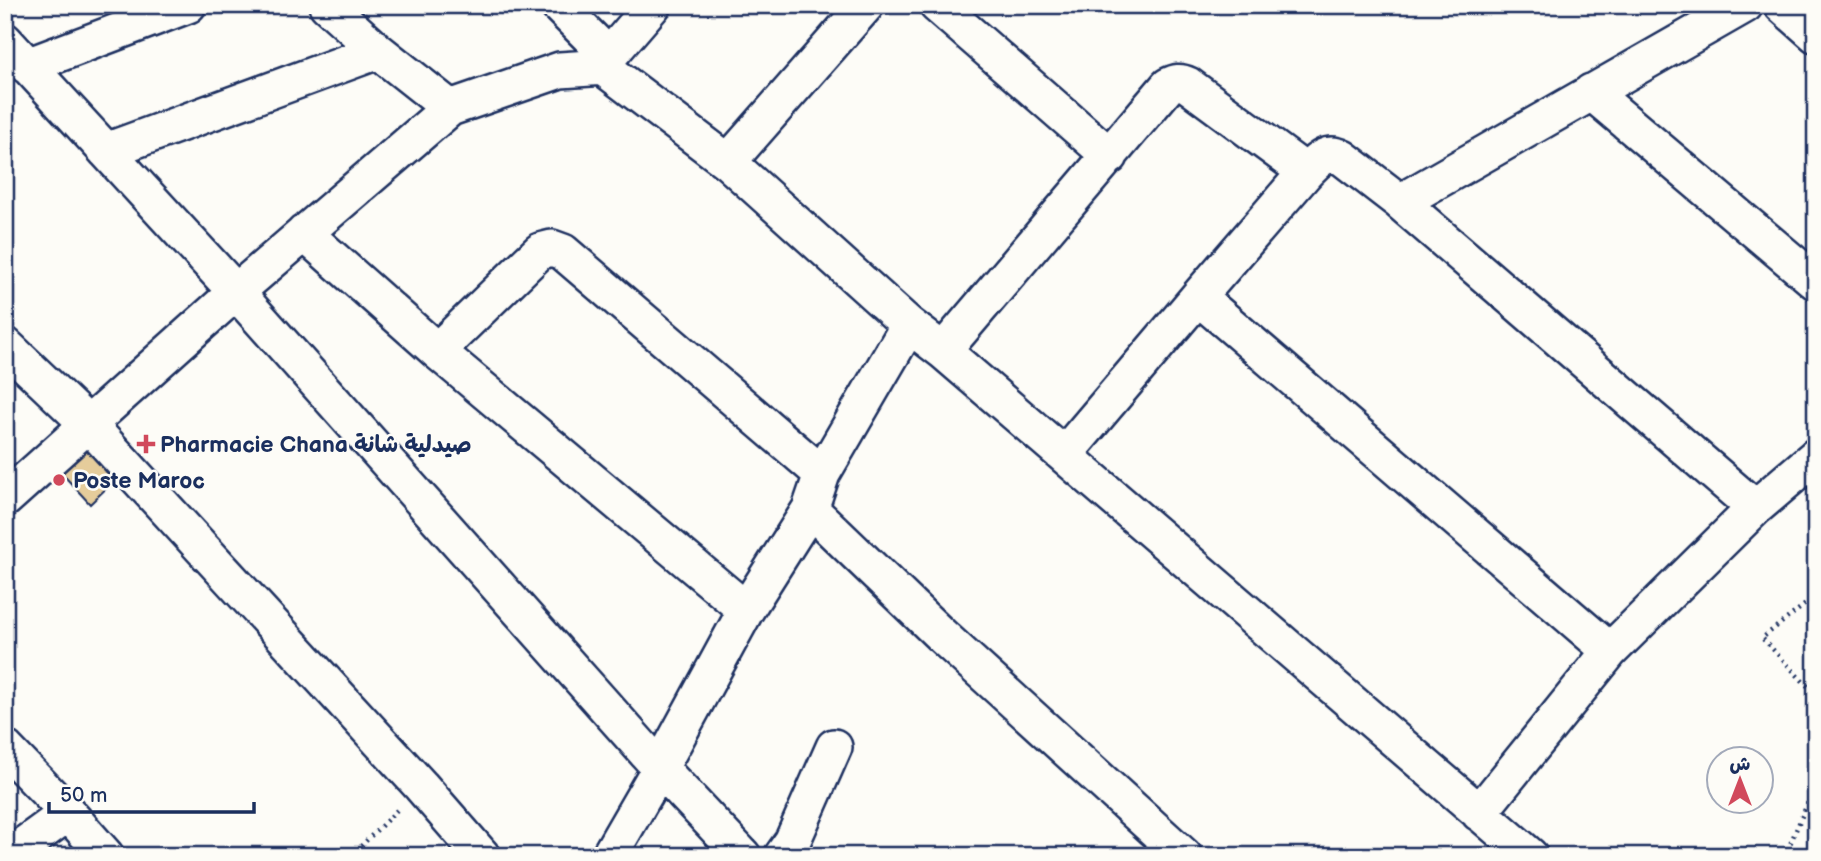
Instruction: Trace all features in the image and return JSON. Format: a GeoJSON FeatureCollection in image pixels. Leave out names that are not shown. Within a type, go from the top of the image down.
{"type":"FeatureCollection","features":[{"type":"Feature","properties":{"kind":"street"},"geometry":{"type":"LineString","coordinates":[[188,5],[16,53],[236,292],[660,768],[743,856]]}},
{"type":"Feature","properties":{"kind":"street"},"geometry":{"type":"LineString","coordinates":[[327,5],[378,51],[450,108]]}},
{"type":"Feature","properties":{"kind":"street"},"geometry":{"type":"LineString","coordinates":[[558,5],[607,61],[728,162],[909,326],[943,351],[1530,856]]}},
{"type":"Feature","properties":{"kind":"street"},"geometry":{"type":"LineString","coordinates":[[5,499],[236,292],[450,108],[560,70],[607,61],[653,5]]}},
{"type":"Feature","properties":{"kind":"street"},"geometry":{"type":"LineString","coordinates":[[728,162],[866,5]]}},
{"type":"Feature","properties":{"kind":"street"},"geometry":{"type":"LineString","coordinates":[[937,5],[1111,156]]}},
{"type":"Feature","properties":{"kind":"street"},"geometry":{"type":"LineString","coordinates":[[1401,202],[1745,5]]}},
{"type":"Feature","properties":{"kind":"street"},"geometry":{"type":"LineString","coordinates":[[1782,5],[1816,35]]}},
{"type":"Feature","properties":{"kind":"street"},"geometry":{"type":"LineString","coordinates":[[106,151],[378,51]]}},
{"type":"Feature","properties":{"kind":"street"},"geometry":{"type":"LineString","coordinates":[[943,351],[1168,86],[1175,82],[1188,85],[1306,172]]}},
{"type":"Feature","properties":{"kind":"street"},"geometry":{"type":"LineString","coordinates":[[1591,92],[1816,282]]}},
{"type":"Feature","properties":{"kind":"street"},"geometry":{"type":"LineString","coordinates":[[1064,455],[1306,172],[1321,157],[1336,155],[1401,202],[1755,508]]}},
{"type":"Feature","properties":{"kind":"street"},"geometry":{"type":"LineString","coordinates":[[304,233],[437,351],[746,610]]}},
{"type":"Feature","properties":{"kind":"street"},"geometry":{"type":"LineString","coordinates":[[437,351],[540,251],[551,248],[563,252],[822,474]]}},
{"type":"Feature","properties":{"kind":"street"},"geometry":{"type":"LineString","coordinates":[[1198,297],[1610,652]]}},
{"type":"Feature","properties":{"kind":"street"},"geometry":{"type":"LineString","coordinates":[[609,856],[746,610],[810,509],[822,474],[909,326]]}},
{"type":"Feature","properties":{"kind":"street"},"geometry":{"type":"LineString","coordinates":[[5,345],[88,424],[421,786],[482,856]]}},
{"type":"Feature","properties":{"kind":"street"},"geometry":{"type":"LineString","coordinates":[[1479,813],[1610,652],[1755,508],[1816,456]]}},
{"type":"Feature","properties":{"kind":"street"},"geometry":{"type":"LineString","coordinates":[[810,509],[941,635],[1184,856]]}},
{"type":"Feature","properties":{"kind":"street"},"geometry":{"type":"LineString","coordinates":[[794,851],[834,747]]}},
{"type":"Feature","properties":{"kind":"street"},"geometry":{"type":"LineString","coordinates":[[5,748],[106,856]]}},
{"type":"Feature","properties":{"kind":"street"},"geometry":{"type":"LineString","coordinates":[[9,856],[68,813]]}},
{"type":"Feature","properties":{"kind":"path"},"geometry":{"type":"LineString","coordinates":[[1816,596],[1762,638],[1816,695]]}},
{"type":"Feature","properties":{"kind":"path"},"geometry":{"type":"LineString","coordinates":[[1786,856],[1816,783]]}},
{"type":"Feature","properties":{"kind":"path"},"geometry":{"type":"LineString","coordinates":[[351,856],[421,786]]}},
{"type":"Feature","properties":{"kind":"building"},"geometry":{"type":"Polygon","coordinates":[[[81,443],[115,480],[90,504],[55,466],[81,443]]]}},
{"type":"Feature","properties":{"kind":"place","name":"Pharmacie Chana صيدلية شانة"},"geometry":{"type":"Point","coordinates":[146,444]}},
{"type":"Feature","properties":{"kind":"place","name":"Poste Maroc"},"geometry":{"type":"Point","coordinates":[59,480]}}]}
